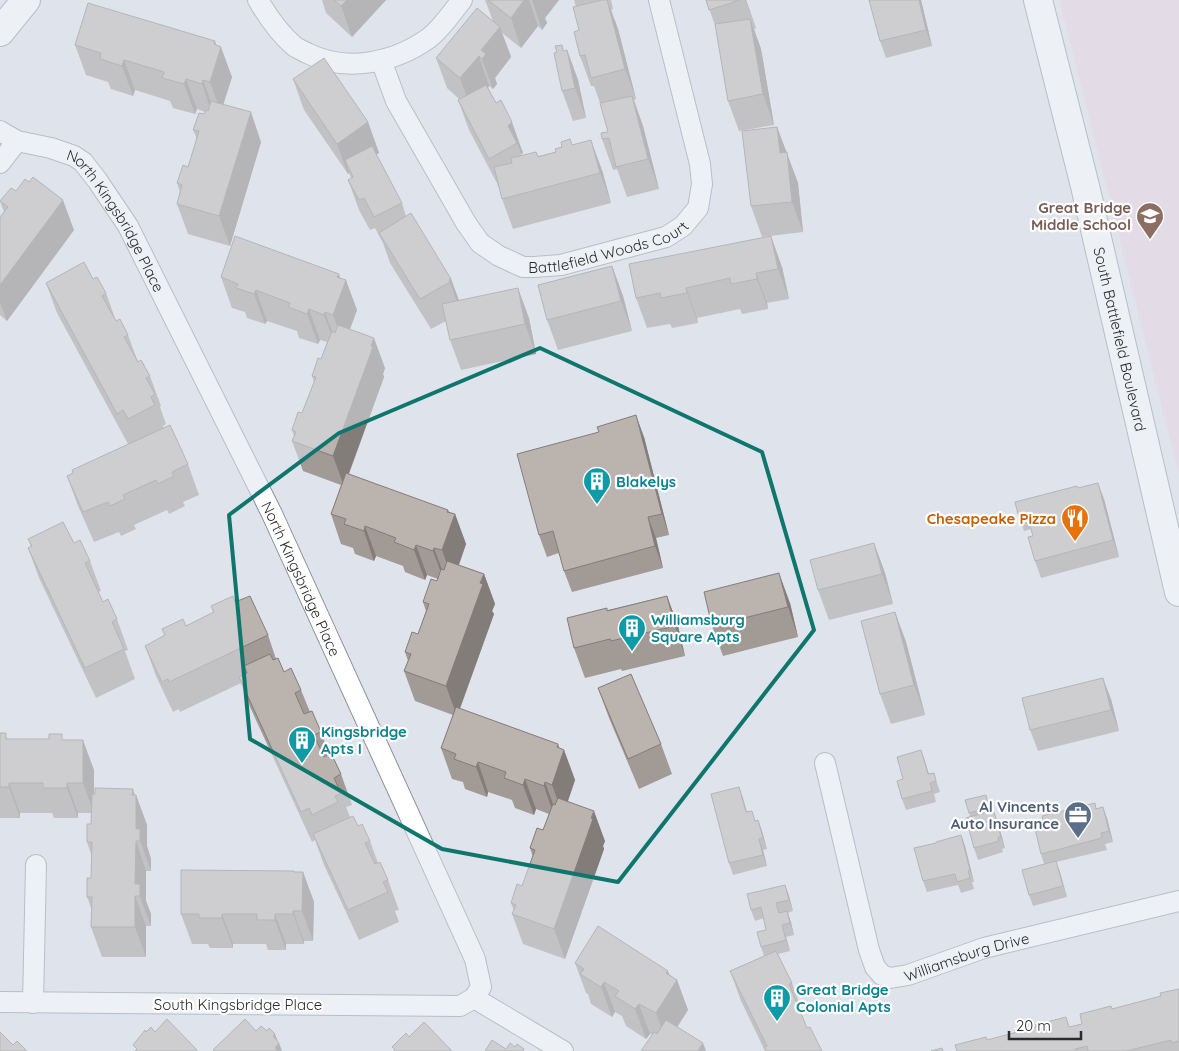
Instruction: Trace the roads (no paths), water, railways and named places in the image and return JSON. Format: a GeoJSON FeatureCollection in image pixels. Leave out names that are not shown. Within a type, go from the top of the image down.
{"type":"FeatureCollection","features":[{"type":"Feature","properties":{"kind":"main road"},"geometry":{"type":"LineString","coordinates":[[0,32],[26,0]]}},
{"type":"Feature","properties":{"kind":"main road","name":"South Battlefield Boulevard"},"geometry":{"type":"LineString","coordinates":[[1038,0],[1085,186],[1179,592]]}},
{"type":"Feature","properties":{"kind":"street"},"geometry":{"type":"LineString","coordinates":[[258,0],[273,24],[294,47],[319,59],[353,64],[381,60],[409,51],[431,36],[462,0]]}},
{"type":"Feature","properties":{"kind":"street","name":"Battlefield Woods Court"},"geometry":{"type":"LineString","coordinates":[[381,60],[396,101],[466,223],[480,243],[499,256],[523,266],[534,267],[561,264],[666,236],[684,226],[698,208],[702,184],[700,164],[659,0]]}},
{"type":"Feature","properties":{"kind":"street"},"geometry":{"type":"LineString","coordinates":[[0,163],[8,136]]}},
{"type":"Feature","properties":{"kind":"street","name":"North Kingsbridge Place"},"geometry":{"type":"LineString","coordinates":[[8,136],[51,148],[83,162],[128,226],[268,505],[468,944],[475,960],[481,987],[474,998]]}},
{"type":"Feature","properties":{"kind":"street","name":"Williamsburg Drive"},"geometry":{"type":"LineString","coordinates":[[825,763],[869,950],[875,967],[882,975],[890,978],[908,975],[984,948],[1179,901]]}},
{"type":"Feature","properties":{"kind":"street"},"geometry":{"type":"LineString","coordinates":[[33,1002],[36,865]]}},
{"type":"Feature","properties":{"kind":"street"},"geometry":{"type":"LineString","coordinates":[[474,998],[563,1051]]}},
{"type":"Feature","properties":{"kind":"street","name":"South Kingsbridge Place"},"geometry":{"type":"LineString","coordinates":[[0,1002],[460,1006],[474,998]]}},
{"type":"Feature","properties":{"kind":"place","name":"Great Bridge Middle School"},"geometry":{"type":"Point","coordinates":[1150,240]}},
{"type":"Feature","properties":{"kind":"place","name":"Blakelys"},"geometry":{"type":"Point","coordinates":[597,505]}},
{"type":"Feature","properties":{"kind":"place","name":"Chesapeake Pizza"},"geometry":{"type":"Point","coordinates":[1075,542]}},
{"type":"Feature","properties":{"kind":"place","name":"Williamsburg Square Apts"},"geometry":{"type":"Point","coordinates":[632,652]}},
{"type":"Feature","properties":{"kind":"place","name":"Kingsbridge Apts I"},"geometry":{"type":"Point","coordinates":[302,764]}},
{"type":"Feature","properties":{"kind":"place","name":"Al Vincents Auto Insurance"},"geometry":{"type":"Point","coordinates":[1078,839]}},
{"type":"Feature","properties":{"kind":"place","name":"Great Bridge Colonial Apts"},"geometry":{"type":"Point","coordinates":[777,1022]}}]}
